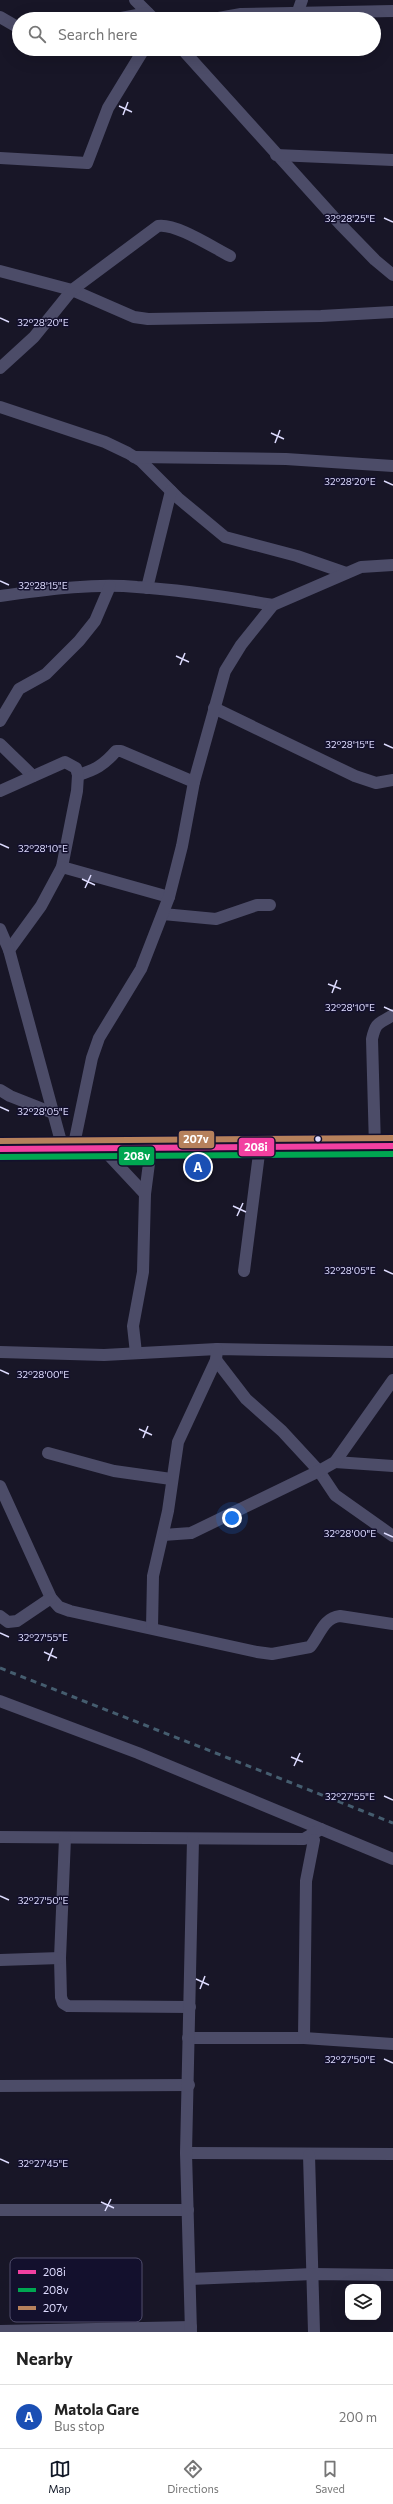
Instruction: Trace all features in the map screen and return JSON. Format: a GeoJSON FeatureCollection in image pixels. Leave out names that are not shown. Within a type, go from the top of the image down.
{"type":"FeatureCollection","features":[{"type":"Feature","properties":{"kind":"street"},"geometry":{"type":"LineString","coordinates":[[135,0],[147,12]]}},
{"type":"Feature","properties":{"kind":"street"},"geometry":{"type":"LineString","coordinates":[[298,12],[302,0]]}},
{"type":"Feature","properties":{"kind":"street"},"geometry":{"type":"LineString","coordinates":[[361,12],[393,11]]}},
{"type":"Feature","properties":{"kind":"street"},"geometry":{"type":"LineString","coordinates":[[0,17],[12,24]]}},
{"type":"Feature","properties":{"kind":"street"},"geometry":{"type":"LineString","coordinates":[[0,158],[86,162],[108,108],[140,56]]}},
{"type":"Feature","properties":{"kind":"street"},"geometry":{"type":"LineString","coordinates":[[188,56],[276,155],[370,255],[393,275]]}},
{"type":"Feature","properties":{"kind":"street"},"geometry":{"type":"LineString","coordinates":[[276,155],[393,160]]}},
{"type":"Feature","properties":{"kind":"street"},"geometry":{"type":"LineString","coordinates":[[0,368],[34,337],[72,290],[158,226],[165,224],[230,256]]}},
{"type":"Feature","properties":{"kind":"street"},"geometry":{"type":"LineString","coordinates":[[0,270],[72,290],[134,317],[148,319],[321,316],[393,312]]}},
{"type":"Feature","properties":{"kind":"street"},"geometry":{"type":"LineString","coordinates":[[0,407],[105,442],[134,457],[217,530],[233,540],[297,556],[346,573]]}},
{"type":"Feature","properties":{"kind":"street"},"geometry":{"type":"LineString","coordinates":[[134,457],[286,459],[393,466]]}},
{"type":"Feature","properties":{"kind":"street"},"geometry":{"type":"LineString","coordinates":[[147,588],[171,491]]}},
{"type":"Feature","properties":{"kind":"street"},"geometry":{"type":"LineString","coordinates":[[68,1149],[92,1058],[99,1038],[141,969],[169,897],[182,846],[194,782],[214,708],[226,671],[241,646],[273,605],[361,567],[393,565]]}},
{"type":"Feature","properties":{"kind":"street"},"geometry":{"type":"LineString","coordinates":[[0,596],[41,590],[110,586],[201,593],[273,605]]}},
{"type":"Feature","properties":{"kind":"street"},"geometry":{"type":"LineString","coordinates":[[0,721],[19,689],[46,674],[83,636],[95,621],[110,586]]}},
{"type":"Feature","properties":{"kind":"street"},"geometry":{"type":"LineString","coordinates":[[214,708],[356,776],[376,783],[393,780]]}},
{"type":"Feature","properties":{"kind":"street"},"geometry":{"type":"LineString","coordinates":[[0,744],[33,776]]}},
{"type":"Feature","properties":{"kind":"street"},"geometry":{"type":"LineString","coordinates":[[78,775],[94,771],[103,766],[116,751],[122,751],[194,782]]}},
{"type":"Feature","properties":{"kind":"street"},"geometry":{"type":"LineString","coordinates":[[0,791],[65,762],[76,768],[78,775],[74,812],[62,867],[41,906],[9,950]]}},
{"type":"Feature","properties":{"kind":"street"},"geometry":{"type":"LineString","coordinates":[[62,867],[169,897]]}},
{"type":"Feature","properties":{"kind":"street"},"geometry":{"type":"LineString","coordinates":[[163,914],[216,920],[257,905],[270,905]]}},
{"type":"Feature","properties":{"kind":"street"},"geometry":{"type":"LineString","coordinates":[[0,929],[9,950],[53,1113],[68,1149]]}},
{"type":"Feature","properties":{"kind":"street"},"geometry":{"type":"LineString","coordinates":[[376,1147],[372,1039],[374,1028],[380,1021],[393,1016]]}},
{"type":"Feature","properties":{"kind":"street"},"geometry":{"type":"LineString","coordinates":[[0,1090],[10,1096],[53,1113]]}},
{"type":"Feature","properties":{"kind":"street"},"geometry":{"type":"LineString","coordinates":[[244,1271],[260,1146]]}},
{"type":"Feature","properties":{"kind":"street"},"geometry":{"type":"LineString","coordinates":[[0,1149],[393,1146]]}},
{"type":"Feature","properties":{"kind":"street"},"geometry":{"type":"LineString","coordinates":[[102,1148],[145,1194]]}},
{"type":"Feature","properties":{"kind":"street"},"geometry":{"type":"LineString","coordinates":[[136,1353],[133,1326],[143,1272],[145,1194],[151,1148]]}},
{"type":"Feature","properties":{"kind":"street"},"geometry":{"type":"LineString","coordinates":[[0,1352],[104,1355],[136,1353],[216,1355],[393,1352]]}},
{"type":"Feature","properties":{"kind":"street"},"geometry":{"type":"LineString","coordinates":[[216,1355],[246,1399],[282,1431],[320,1471],[336,1495],[393,1536]]}},
{"type":"Feature","properties":{"kind":"street"},"geometry":{"type":"LineString","coordinates":[[152,1628],[153,1576],[163,1535],[178,1442],[216,1355]]}},
{"type":"Feature","properties":{"kind":"street"},"geometry":{"type":"LineString","coordinates":[[163,1535],[191,1534],[320,1471],[335,1462],[393,1380]]}},
{"type":"Feature","properties":{"kind":"street"},"geometry":{"type":"LineString","coordinates":[[48,1453],[114,1471],[171,1479]]}},
{"type":"Feature","properties":{"kind":"street"},"geometry":{"type":"LineString","coordinates":[[335,1462],[393,1466]]}},
{"type":"Feature","properties":{"kind":"street"},"geometry":{"type":"LineString","coordinates":[[0,1486],[51,1598],[59,1607],[70,1611],[272,1654],[310,1647],[325,1624],[333,1617],[340,1616],[393,1624]]}},
{"type":"Feature","properties":{"kind":"street"},"geometry":{"type":"LineString","coordinates":[[0,1616],[8,1622],[17,1621],[51,1598]]}},
{"type":"Feature","properties":{"kind":"street"},"geometry":{"type":"LineString","coordinates":[[0,1701],[138,1753],[321,1829],[353,1844],[393,1859]]}},
{"type":"Feature","properties":{"kind":"street"},"geometry":{"type":"LineString","coordinates":[[304,2038],[306,1881],[309,1840],[321,1829]]}},
{"type":"Feature","properties":{"kind":"street"},"geometry":{"type":"LineString","coordinates":[[0,1837],[309,1840],[353,1844]]}},
{"type":"Feature","properties":{"kind":"street"},"geometry":{"type":"LineString","coordinates":[[65,1838],[60,1958],[61,1997],[66,2005],[190,2007]]}},
{"type":"Feature","properties":{"kind":"street"},"geometry":{"type":"LineString","coordinates":[[0,2331],[191,2330],[186,2153],[189,2085],[188,2038],[190,2007],[193,1839]]}},
{"type":"Feature","properties":{"kind":"street"},"geometry":{"type":"LineString","coordinates":[[0,1960],[60,1958]]}},
{"type":"Feature","properties":{"kind":"street"},"geometry":{"type":"LineString","coordinates":[[188,2038],[304,2038],[393,2044]]}},
{"type":"Feature","properties":{"kind":"street"},"geometry":{"type":"LineString","coordinates":[[0,2086],[189,2085]]}},
{"type":"Feature","properties":{"kind":"street"},"geometry":{"type":"LineString","coordinates":[[186,2153],[309,2155],[393,2154]]}},
{"type":"Feature","properties":{"kind":"street"},"geometry":{"type":"LineString","coordinates":[[309,2155],[314,2332]]}},
{"type":"Feature","properties":{"kind":"street"},"geometry":{"type":"LineString","coordinates":[[0,2210],[188,2210]]}},
{"type":"Feature","properties":{"kind":"street"},"geometry":{"type":"LineString","coordinates":[[190,2279],[313,2274],[393,2275]]}},
{"type":"Feature","properties":{"kind":"railway"},"geometry":{"type":"LineString","coordinates":[[0,1668],[393,1823]]}},
{"type":"Feature","properties":{"kind":"transit line","name":"207v"},"geometry":{"type":"LineString","coordinates":[[0,1141],[393,1138]]}},
{"type":"Feature","properties":{"kind":"transit line","name":"208i"},"geometry":{"type":"LineString","coordinates":[[0,1149],[393,1146]]}},
{"type":"Feature","properties":{"kind":"transit line","name":"208v"},"geometry":{"type":"LineString","coordinates":[[0,1157],[393,1154]]}},
{"type":"Feature","properties":{"kind":"place","name":"Matola Gare"},"geometry":{"type":"Point","coordinates":[198,1167]}}]}
